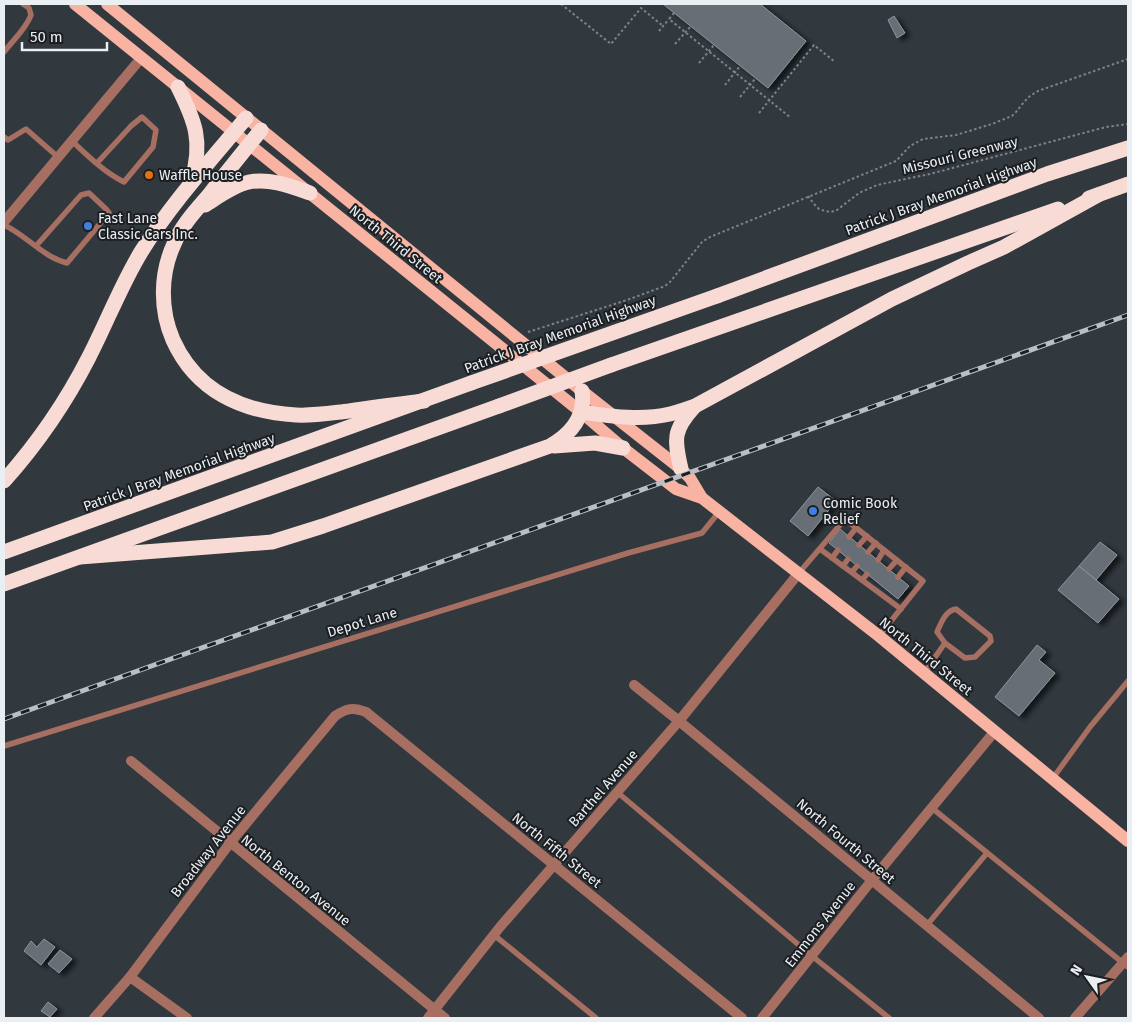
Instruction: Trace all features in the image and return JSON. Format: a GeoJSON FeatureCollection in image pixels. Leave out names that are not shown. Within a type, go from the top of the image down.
{"type":"FeatureCollection","features":[{"type":"Feature","properties":{"kind":"highway"},"geometry":{"type":"LineString","coordinates":[[178,87],[190,110],[198,139],[196,164],[190,185]]}},
{"type":"Feature","properties":{"kind":"highway"},"geometry":{"type":"LineString","coordinates":[[4,481],[38,440],[73,387],[142,251],[166,215],[246,118]]}},
{"type":"Feature","properties":{"kind":"highway"},"geometry":{"type":"LineString","coordinates":[[262,130],[195,211],[174,244],[167,263],[163,286],[164,309],[168,329],[178,349],[188,365],[202,381],[218,393],[237,404],[275,413],[318,415],[424,401]]}},
{"type":"Feature","properties":{"kind":"highway","name":"Patrick J Bray Memorial Highway"},"geometry":{"type":"LineString","coordinates":[[4,552],[717,296],[1048,174],[1128,148]]}},
{"type":"Feature","properties":{"kind":"highway"},"geometry":{"type":"LineString","coordinates":[[195,211],[248,182],[271,182],[310,193]]}},
{"type":"Feature","properties":{"kind":"highway"},"geometry":{"type":"LineString","coordinates":[[4,584],[611,365],[1128,184]]}},
{"type":"Feature","properties":{"kind":"highway"},"geometry":{"type":"LineString","coordinates":[[581,412],[642,418],[670,414],[696,406],[892,299],[1004,247],[1098,195]]}},
{"type":"Feature","properties":{"kind":"highway"},"geometry":{"type":"LineString","coordinates":[[80,556],[272,542],[323,526],[560,441],[573,427],[581,412],[582,391]]}},
{"type":"Feature","properties":{"kind":"highway"},"geometry":{"type":"LineString","coordinates":[[681,469],[677,450],[678,432],[680,424],[696,406]]}},
{"type":"Feature","properties":{"kind":"highway"},"geometry":{"type":"LineString","coordinates":[[550,446],[595,443],[623,448]]}},
{"type":"Feature","properties":{"kind":"main road","name":"North Third Street"},"geometry":{"type":"LineString","coordinates":[[75,4],[581,412],[623,448],[676,489],[702,498]]}},
{"type":"Feature","properties":{"kind":"main road","name":"North Third Street"},"geometry":{"type":"LineString","coordinates":[[107,4],[582,391],[681,469],[690,478],[702,498],[719,512],[879,636],[1128,841]]}},
{"type":"Feature","properties":{"kind":"street"},"geometry":{"type":"LineString","coordinates":[[4,224],[142,57]]}},
{"type":"Feature","properties":{"kind":"street","name":"Barthel Avenue"},"geometry":{"type":"LineString","coordinates":[[428,1018],[494,935],[680,721],[798,574]]}},
{"type":"Feature","properties":{"kind":"street","name":"North Fourth Street"},"geometry":{"type":"LineString","coordinates":[[634,685],[1039,1018]]}},
{"type":"Feature","properties":{"kind":"street","name":"Broadway Avenue"},"geometry":{"type":"LineString","coordinates":[[94,1018],[130,977],[230,843],[335,716],[351,708]]}},
{"type":"Feature","properties":{"kind":"street","name":"North Fifth Street"},"geometry":{"type":"LineString","coordinates":[[351,708],[366,712],[742,1018]]}},
{"type":"Feature","properties":{"kind":"street","name":"Emmons Avenue"},"geometry":{"type":"LineString","coordinates":[[762,1018],[872,880],[995,731]]}},
{"type":"Feature","properties":{"kind":"street","name":"North Benton Avenue"},"geometry":{"type":"LineString","coordinates":[[131,761],[445,1018]]}},
{"type":"Feature","properties":{"kind":"street"},"geometry":{"type":"LineString","coordinates":[[1075,1018],[1126,963]]}},
{"type":"Feature","properties":{"kind":"street"},"geometry":{"type":"LineString","coordinates":[[130,977],[187,1018]]}},
{"type":"Feature","properties":{"kind":"lane"},"geometry":{"type":"LineString","coordinates":[[4,52],[30,19],[29,8],[23,4]]}},
{"type":"Feature","properties":{"kind":"lane"},"geometry":{"type":"LineString","coordinates":[[72,141],[111,176],[124,182],[153,147],[156,130],[142,117],[131,126],[97,163]]}},
{"type":"Feature","properties":{"kind":"lane"},"geometry":{"type":"LineString","coordinates":[[4,137],[8,140],[26,129],[58,157]]}},
{"type":"Feature","properties":{"kind":"lane"},"geometry":{"type":"LineString","coordinates":[[4,224],[57,261],[67,263],[109,213],[89,193],[81,195],[36,246]]}},
{"type":"Feature","properties":{"kind":"lane","name":"Depot Lane"},"geometry":{"type":"LineString","coordinates":[[4,746],[628,553],[702,533],[719,512]]}},
{"type":"Feature","properties":{"kind":"lane"},"geometry":{"type":"LineString","coordinates":[[798,574],[845,519],[923,581],[879,636]]}},
{"type":"Feature","properties":{"kind":"lane"},"geometry":{"type":"LineString","coordinates":[[849,537],[856,528]]}},
{"type":"Feature","properties":{"kind":"lane"},"geometry":{"type":"LineString","coordinates":[[860,545],[867,536]]}},
{"type":"Feature","properties":{"kind":"lane"},"geometry":{"type":"LineString","coordinates":[[868,552],[876,543]]}},
{"type":"Feature","properties":{"kind":"lane"},"geometry":{"type":"LineString","coordinates":[[820,549],[901,609]]}},
{"type":"Feature","properties":{"kind":"lane"},"geometry":{"type":"LineString","coordinates":[[832,558],[838,550]]}},
{"type":"Feature","properties":{"kind":"lane"},"geometry":{"type":"LineString","coordinates":[[878,560],[884,550]]}},
{"type":"Feature","properties":{"kind":"lane"},"geometry":{"type":"LineString","coordinates":[[843,566],[848,559]]}},
{"type":"Feature","properties":{"kind":"lane"},"geometry":{"type":"LineString","coordinates":[[889,569],[896,560]]}},
{"type":"Feature","properties":{"kind":"lane"},"geometry":{"type":"LineString","coordinates":[[852,572],[857,566]]}},
{"type":"Feature","properties":{"kind":"lane"},"geometry":{"type":"LineString","coordinates":[[898,577],[906,568]]}},
{"type":"Feature","properties":{"kind":"lane"},"geometry":{"type":"LineString","coordinates":[[862,580],[867,574]]}},
{"type":"Feature","properties":{"kind":"lane"},"geometry":{"type":"LineString","coordinates":[[873,589],[878,583]]}},
{"type":"Feature","properties":{"kind":"lane"},"geometry":{"type":"LineString","coordinates":[[883,596],[887,590]]}},
{"type":"Feature","properties":{"kind":"lane"},"geometry":{"type":"LineString","coordinates":[[956,609],[990,636],[991,641],[975,657],[965,658],[945,643],[937,632],[942,620],[952,610],[956,609]]}},
{"type":"Feature","properties":{"kind":"lane"},"geometry":{"type":"LineString","coordinates":[[924,673],[945,643]]}},
{"type":"Feature","properties":{"kind":"lane"},"geometry":{"type":"LineString","coordinates":[[1052,778],[1090,727],[1128,681]]}},
{"type":"Feature","properties":{"kind":"lane"},"geometry":{"type":"LineString","coordinates":[[617,792],[888,1018]]}},
{"type":"Feature","properties":{"kind":"lane"},"geometry":{"type":"LineString","coordinates":[[932,808],[1126,963]]}},
{"type":"Feature","properties":{"kind":"lane"},"geometry":{"type":"LineString","coordinates":[[927,925],[987,853]]}},
{"type":"Feature","properties":{"kind":"lane"},"geometry":{"type":"LineString","coordinates":[[494,935],[596,1018]]}},
{"type":"Feature","properties":{"kind":"path"},"geometry":{"type":"LineString","coordinates":[[561,4],[611,44],[641,8],[663,26]]}},
{"type":"Feature","properties":{"kind":"path"},"geometry":{"type":"LineString","coordinates":[[659,31],[674,13]]}},
{"type":"Feature","properties":{"kind":"path"},"geometry":{"type":"LineString","coordinates":[[669,19],[791,118]]}},
{"type":"Feature","properties":{"kind":"path"},"geometry":{"type":"LineString","coordinates":[[675,44],[691,26]]}},
{"type":"Feature","properties":{"kind":"path"},"geometry":{"type":"LineString","coordinates":[[699,63],[714,45]]}},
{"type":"Feature","properties":{"kind":"path"},"geometry":{"type":"LineString","coordinates":[[759,113],[814,45],[835,62]]}},
{"type":"Feature","properties":{"kind":"path","name":"Missouri Greenway"},"geometry":{"type":"LineString","coordinates":[[526,333],[665,286],[702,242],[710,237],[896,161],[910,146],[923,139],[956,135],[1007,118],[1038,91],[1128,59]]}},
{"type":"Feature","properties":{"kind":"path"},"geometry":{"type":"LineString","coordinates":[[725,85],[740,66]]}},
{"type":"Feature","properties":{"kind":"path"},"geometry":{"type":"LineString","coordinates":[[740,97],[755,79]]}},
{"type":"Feature","properties":{"kind":"path","name":"Missouri Greenway"},"geometry":{"type":"LineString","coordinates":[[808,196],[819,208],[831,212],[837,210],[859,193],[877,185],[914,178],[1106,127],[1128,124]]}},
{"type":"Feature","properties":{"kind":"building"},"geometry":{"type":"Polygon","coordinates":[[[663,4],[760,4],[806,41],[768,88],[663,4]]]}},
{"type":"Feature","properties":{"kind":"building"},"geometry":{"type":"Polygon","coordinates":[[[894,16],[905,33],[897,38],[888,20],[894,16]]]}},
{"type":"Feature","properties":{"kind":"building","name":"Comic Book Relief"},"geometry":{"type":"Polygon","coordinates":[[[818,487],[836,501],[808,536],[790,521],[818,487]]]}},
{"type":"Feature","properties":{"kind":"building"},"geometry":{"type":"Polygon","coordinates":[[[840,529],[909,586],[898,599],[829,543],[840,529]]]}},
{"type":"Feature","properties":{"kind":"building"},"geometry":{"type":"Polygon","coordinates":[[[1100,542],[1117,555],[1096,580],[1079,566],[1100,542]]]}},
{"type":"Feature","properties":{"kind":"building"},"geometry":{"type":"Polygon","coordinates":[[[1079,566],[1119,599],[1098,623],[1058,590],[1079,566]]]}},
{"type":"Feature","properties":{"kind":"building"},"geometry":{"type":"Polygon","coordinates":[[[1037,645],[1046,652],[1039,660],[1055,673],[1019,716],[995,697],[1037,645]]]}},
{"type":"Feature","properties":{"kind":"building"},"geometry":{"type":"Polygon","coordinates":[[[44,939],[55,947],[41,965],[24,951],[31,941],[37,947],[44,939]]]}},
{"type":"Feature","properties":{"kind":"building"},"geometry":{"type":"Polygon","coordinates":[[[60,950],[72,959],[59,973],[48,964],[60,950]]]}},
{"type":"Feature","properties":{"kind":"building"},"geometry":{"type":"Polygon","coordinates":[[[48,1002],[57,1009],[50,1017],[41,1011],[48,1002]]]}},
{"type":"Feature","properties":{"kind":"railway"},"geometry":{"type":"LineString","coordinates":[[4,719],[1128,315]]}},
{"type":"Feature","properties":{"kind":"place","name":"Waffle House"},"geometry":{"type":"Point","coordinates":[149,175]}},
{"type":"Feature","properties":{"kind":"place","name":"Fast Lane Classic Cars Inc."},"geometry":{"type":"Point","coordinates":[88,226]}},
{"type":"Feature","properties":{"kind":"place","name":"Comic Book Relief"},"geometry":{"type":"Point","coordinates":[813,511]}}]}
